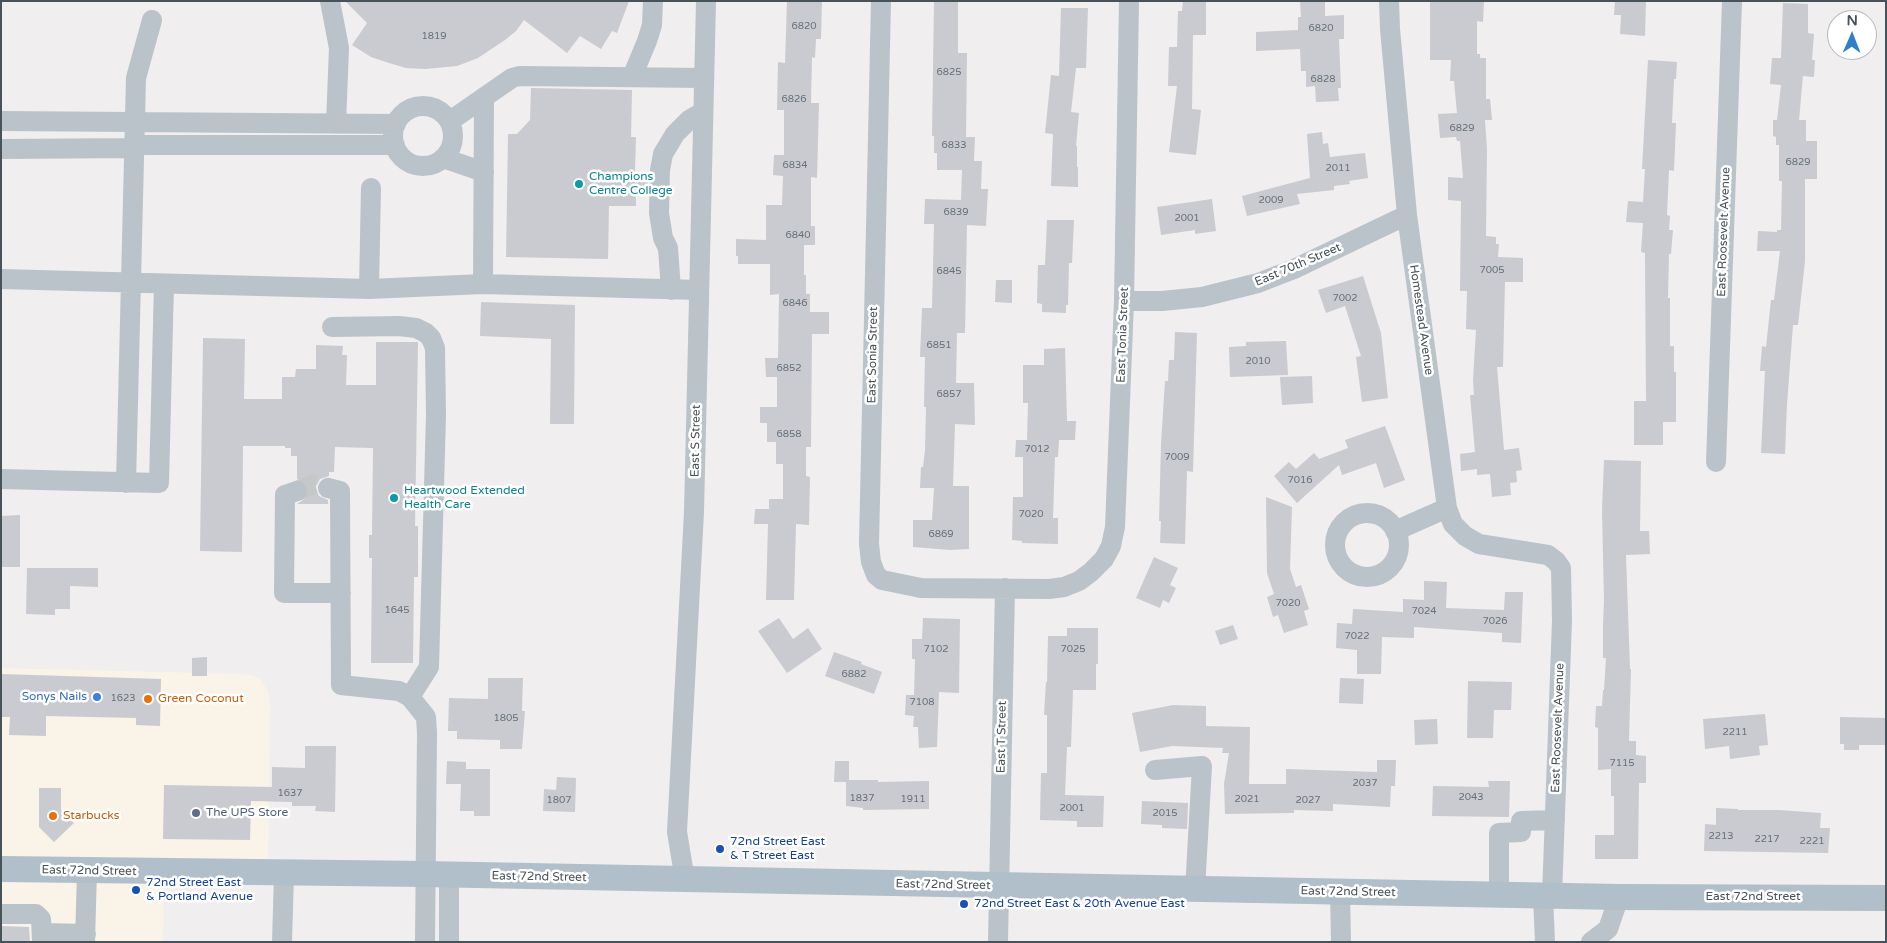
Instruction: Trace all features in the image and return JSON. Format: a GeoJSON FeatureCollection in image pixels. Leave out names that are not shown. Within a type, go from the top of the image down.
{"type":"FeatureCollection","features":[{"type":"Feature","properties":{"kind":"main road","name":"East 72nd Street"},"geometry":{"type":"LineString","coordinates":[[1,869],[284,874],[437,874],[1548,896],[1886,898]]}},
{"type":"Feature","properties":{"kind":"street"},"geometry":{"type":"LineString","coordinates":[[330,1],[339,48],[336,124]]}},
{"type":"Feature","properties":{"kind":"street"},"geometry":{"type":"LineString","coordinates":[[632,77],[652,25],[653,1]]}},
{"type":"Feature","properties":{"kind":"street","name":"East S Street"},"geometry":{"type":"LineString","coordinates":[[685,880],[677,832],[694,512],[706,1]]}},
{"type":"Feature","properties":{"kind":"street","name":"East Sonia Street"},"geometry":{"type":"LineString","coordinates":[[880,1],[869,534],[871,562],[876,575],[882,580],[896,584],[921,588],[1005,588]]}},
{"type":"Feature","properties":{"kind":"street","name":"East Tonia Street"},"geometry":{"type":"LineString","coordinates":[[1005,588],[1049,589],[1064,587],[1079,581],[1091,572],[1104,559],[1111,546],[1115,527],[1124,301],[1129,1]]}},
{"type":"Feature","properties":{"kind":"street","name":"Homestead Avenue"},"geometry":{"type":"LineString","coordinates":[[1389,1],[1407,215],[1447,508],[1453,524],[1464,536],[1479,544],[1548,555],[1556,561]]}},
{"type":"Feature","properties":{"kind":"street","name":"East Roosevelt Avenue"},"geometry":{"type":"LineString","coordinates":[[1716,462],[1732,1]]}},
{"type":"Feature","properties":{"kind":"street"},"geometry":{"type":"LineString","coordinates":[[126,483],[136,146],[136,78],[152,20]]}},
{"type":"Feature","properties":{"kind":"street"},"geometry":{"type":"LineString","coordinates":[[450,121],[512,78],[519,76],[704,78]]}},
{"type":"Feature","properties":{"kind":"street"},"geometry":{"type":"LineString","coordinates":[[483,284],[484,97]]}},
{"type":"Feature","properties":{"kind":"street"},"geometry":{"type":"LineString","coordinates":[[417,106],[436,108],[450,121],[453,130],[453,140],[450,150],[443,158],[435,163],[415,164],[406,160],[399,153],[395,145],[394,134],[396,124],[408,110],[417,106]]}},
{"type":"Feature","properties":{"kind":"street"},"geometry":{"type":"LineString","coordinates":[[671,290],[668,248],[662,232],[659,213],[660,170],[663,154],[675,134],[688,120],[703,112]]}},
{"type":"Feature","properties":{"kind":"street"},"geometry":{"type":"LineString","coordinates":[[1,121],[396,124]]}},
{"type":"Feature","properties":{"kind":"street"},"geometry":{"type":"LineString","coordinates":[[1,149],[136,146],[395,145]]}},
{"type":"Feature","properties":{"kind":"street"},"geometry":{"type":"LineString","coordinates":[[443,158],[484,172]]}},
{"type":"Feature","properties":{"kind":"street"},"geometry":{"type":"LineString","coordinates":[[370,289],[371,188]]}},
{"type":"Feature","properties":{"kind":"street","name":"East 70th Street"},"geometry":{"type":"LineString","coordinates":[[1124,301],[1162,301],[1202,297],[1258,283],[1294,269],[1407,215]]}},
{"type":"Feature","properties":{"kind":"street"},"geometry":{"type":"LineString","coordinates":[[1,279],[370,289],[483,284],[699,290]]}},
{"type":"Feature","properties":{"kind":"street"},"geometry":{"type":"LineString","coordinates":[[1,479],[159,483],[164,284]]}},
{"type":"Feature","properties":{"kind":"street"},"geometry":{"type":"LineString","coordinates":[[332,327],[399,326],[416,328],[431,338],[435,348],[436,415],[429,667],[410,698]]}},
{"type":"Feature","properties":{"kind":"street"},"geometry":{"type":"LineString","coordinates":[[328,488],[340,491],[341,685],[398,691],[410,698],[426,717],[437,874],[449,942]]}},
{"type":"Feature","properties":{"kind":"street"},"geometry":{"type":"LineString","coordinates":[[296,491],[285,495],[284,593],[341,593]]}},
{"type":"Feature","properties":{"kind":"street"},"geometry":{"type":"LineString","coordinates":[[1395,531],[1447,508]]}},
{"type":"Feature","properties":{"kind":"street","name":"East Roosevelt Avenue"},"geometry":{"type":"LineString","coordinates":[[1545,942],[1555,820],[1562,577],[1561,568],[1556,561]]}},
{"type":"Feature","properties":{"kind":"street","name":"East T Street"},"geometry":{"type":"LineString","coordinates":[[998,942],[1005,588]]}},
{"type":"Feature","properties":{"kind":"street"},"geometry":{"type":"LineString","coordinates":[[1155,770],[1202,766],[1195,890]]}},
{"type":"Feature","properties":{"kind":"street"},"geometry":{"type":"LineString","coordinates":[[1499,895],[1499,832],[1521,832],[1521,820],[1555,820]]}},
{"type":"Feature","properties":{"kind":"street"},"geometry":{"type":"LineString","coordinates":[[1,914],[36,914],[41,918],[42,938],[86,938],[87,871]]}},
{"type":"Feature","properties":{"kind":"street"},"geometry":{"type":"LineString","coordinates":[[282,942],[284,874]]}},
{"type":"Feature","properties":{"kind":"street"},"geometry":{"type":"LineString","coordinates":[[424,942],[437,874]]}},
{"type":"Feature","properties":{"kind":"street"},"geometry":{"type":"LineString","coordinates":[[1340,892],[1341,942]]}},
{"type":"Feature","properties":{"kind":"street"},"geometry":{"type":"LineString","coordinates":[[1591,942],[1608,929],[1618,897]]}},
{"type":"Feature","properties":{"kind":"shaded area"},"geometry":{"type":"Polygon","coordinates":[[[1,668],[244,674],[255,676],[261,680],[268,691],[270,704],[268,874],[164,872],[163,942],[1,942],[1,668]]]}},
{"type":"Feature","properties":{"kind":"building"},"geometry":{"type":"Polygon","coordinates":[[[345,1],[629,1],[617,33],[612,31],[601,49],[580,36],[567,53],[524,20],[516,31],[478,58],[457,66],[425,69],[406,68],[389,63],[371,57],[352,45],[367,23],[345,1]]]}},
{"type":"Feature","properties":{"kind":"building"},"geometry":{"type":"Polygon","coordinates":[[[787,1],[822,2],[821,39],[816,39],[815,58],[812,57],[811,103],[819,103],[817,178],[811,177],[811,226],[815,226],[815,245],[804,245],[804,275],[806,275],[806,294],[810,294],[810,312],[829,312],[829,334],[812,334],[811,447],[806,447],[806,476],[810,477],[809,525],[796,524],[794,600],[766,600],[768,524],[754,524],[755,509],[769,509],[769,499],[783,499],[783,464],[776,464],[776,442],[767,442],[767,423],[760,423],[760,407],[777,407],[777,377],[766,377],[765,358],[778,358],[779,294],[770,295],[770,264],[738,264],[736,239],[766,240],[766,205],[782,205],[783,176],[773,175],[774,155],[784,155],[784,110],[777,110],[778,62],[785,63],[787,1]]]}},
{"type":"Feature","properties":{"kind":"building"},"geometry":{"type":"Polygon","coordinates":[[[934,1],[958,1],[958,53],[967,53],[966,137],[975,137],[974,161],[982,161],[981,189],[988,189],[986,226],[967,225],[965,333],[957,333],[956,383],[974,383],[975,425],[955,424],[953,486],[969,486],[969,549],[950,550],[913,547],[913,520],[932,520],[934,488],[920,488],[921,467],[923,467],[925,450],[926,407],[924,407],[925,357],[920,357],[922,308],[932,308],[934,224],[924,224],[925,199],[961,200],[962,170],[937,170],[937,153],[934,153],[934,136],[932,136],[934,1]]]}},
{"type":"Feature","properties":{"kind":"building"},"geometry":{"type":"Polygon","coordinates":[[[1183,1],[1206,1],[1206,35],[1193,35],[1192,109],[1201,110],[1196,155],[1169,152],[1177,86],[1168,86],[1169,47],[1177,47],[1178,11],[1182,11],[1183,1]]]}},
{"type":"Feature","properties":{"kind":"building"},"geometry":{"type":"Polygon","coordinates":[[[1300,1],[1325,1],[1325,16],[1344,15],[1344,39],[1339,39],[1341,88],[1338,88],[1339,101],[1316,102],[1315,86],[1306,87],[1306,71],[1301,71],[1300,49],[1256,51],[1256,32],[1298,30],[1298,17],[1301,17],[1300,1]]]}},
{"type":"Feature","properties":{"kind":"building"},"geometry":{"type":"Polygon","coordinates":[[[1430,1],[1484,1],[1483,22],[1477,21],[1477,54],[1480,54],[1480,58],[1486,58],[1486,99],[1490,99],[1492,120],[1485,120],[1487,149],[1486,236],[1496,237],[1496,244],[1499,244],[1498,257],[1523,258],[1523,282],[1505,282],[1503,367],[1497,367],[1504,450],[1519,448],[1522,470],[1516,471],[1517,482],[1510,483],[1511,495],[1492,497],[1490,474],[1477,475],[1477,469],[1461,471],[1460,454],[1475,452],[1470,395],[1474,395],[1476,330],[1466,329],[1467,291],[1460,291],[1461,201],[1448,200],[1448,177],[1463,178],[1460,141],[1457,141],[1456,137],[1440,138],[1438,114],[1457,113],[1454,81],[1450,81],[1451,60],[1430,60],[1430,1]]]}},
{"type":"Feature","properties":{"kind":"building"},"geometry":{"type":"Polygon","coordinates":[[[1615,1],[1646,1],[1645,36],[1620,34],[1621,15],[1614,15],[1615,1]]]}},
{"type":"Feature","properties":{"kind":"building"},"geometry":{"type":"Polygon","coordinates":[[[1783,3],[1808,4],[1808,33],[1814,34],[1812,60],[1815,60],[1814,77],[1803,76],[1799,120],[1806,120],[1806,141],[1817,141],[1817,179],[1805,179],[1805,261],[1798,325],[1793,325],[1785,454],[1761,453],[1765,371],[1760,371],[1762,346],[1766,347],[1771,300],[1774,300],[1780,251],[1757,251],[1758,231],[1777,232],[1777,230],[1781,230],[1782,181],[1779,181],[1779,145],[1776,145],[1776,137],[1773,136],[1773,120],[1777,120],[1781,85],[1770,84],[1772,58],[1781,58],[1783,3]]]}},
{"type":"Feature","properties":{"kind":"building"},"geometry":{"type":"Polygon","coordinates":[[[1061,8],[1088,8],[1086,68],[1076,68],[1071,112],[1079,113],[1076,146],[1078,187],[1051,186],[1053,134],[1045,133],[1051,75],[1059,76],[1061,8]]]}},
{"type":"Feature","properties":{"kind":"building"},"geometry":{"type":"Polygon","coordinates":[[[1648,60],[1677,62],[1676,79],[1674,79],[1672,123],[1676,123],[1674,171],[1669,170],[1667,215],[1670,216],[1669,230],[1673,230],[1671,254],[1669,254],[1668,298],[1670,298],[1670,346],[1674,346],[1674,372],[1676,372],[1676,422],[1663,422],[1663,445],[1634,445],[1634,401],[1646,401],[1645,253],[1641,252],[1643,223],[1626,222],[1628,201],[1643,202],[1645,169],[1642,169],[1648,60]]]}},
{"type":"Feature","properties":{"kind":"building","name":"Champions Centre College"},"geometry":{"type":"Polygon","coordinates":[[[531,88],[632,90],[631,137],[636,137],[635,172],[648,172],[648,195],[636,195],[636,206],[609,206],[608,259],[506,257],[508,134],[517,134],[530,120],[531,88]]]}},
{"type":"Feature","properties":{"kind":"building"},"geometry":{"type":"Polygon","coordinates":[[[1322,132],[1323,144],[1328,143],[1330,157],[1365,153],[1368,178],[1349,181],[1350,184],[1334,186],[1334,190],[1297,194],[1300,204],[1247,216],[1242,196],[1310,178],[1307,134],[1322,132]]]}},
{"type":"Feature","properties":{"kind":"building"},"geometry":{"type":"Polygon","coordinates":[[[1212,199],[1216,231],[1195,234],[1195,230],[1161,235],[1157,207],[1212,199]]]}},
{"type":"Feature","properties":{"kind":"building"},"geometry":{"type":"Polygon","coordinates":[[[1047,220],[1074,220],[1072,263],[1069,263],[1068,305],[1066,305],[1066,313],[1042,312],[1042,304],[1037,303],[1038,265],[1045,265],[1047,220]]]}},
{"type":"Feature","properties":{"kind":"building"},"geometry":{"type":"Polygon","coordinates":[[[1363,276],[1381,333],[1388,398],[1362,402],[1356,357],[1361,356],[1345,306],[1326,313],[1318,290],[1363,276]]]}},
{"type":"Feature","properties":{"kind":"building"},"geometry":{"type":"Polygon","coordinates":[[[996,280],[1012,280],[1012,303],[995,302],[996,280]]]}},
{"type":"Feature","properties":{"kind":"building"},"geometry":{"type":"Polygon","coordinates":[[[481,302],[575,305],[574,424],[550,424],[551,339],[480,336],[481,302]]]}},
{"type":"Feature","properties":{"kind":"building"},"geometry":{"type":"Polygon","coordinates":[[[1175,332],[1197,333],[1193,472],[1187,471],[1185,544],[1160,543],[1161,444],[1165,381],[1168,381],[1169,360],[1174,360],[1175,332]]]}},
{"type":"Feature","properties":{"kind":"building","name":"Heartwood Extended Health Care"},"geometry":{"type":"Polygon","coordinates":[[[203,338],[245,339],[244,399],[282,399],[282,377],[295,377],[296,369],[316,369],[316,345],[343,346],[342,355],[347,355],[346,385],[376,385],[376,342],[418,342],[415,526],[418,526],[418,577],[414,577],[413,663],[371,663],[372,558],[369,558],[369,535],[372,535],[373,448],[335,447],[334,472],[329,472],[329,476],[320,479],[316,486],[319,496],[328,500],[328,504],[297,504],[306,498],[308,488],[304,482],[297,479],[297,456],[291,456],[291,448],[285,448],[285,446],[243,446],[242,552],[200,551],[203,338]]]}},
{"type":"Feature","properties":{"kind":"building"},"geometry":{"type":"Polygon","coordinates":[[[1286,341],[1288,375],[1230,377],[1229,347],[1246,346],[1246,342],[1286,341]]]}},
{"type":"Feature","properties":{"kind":"building"},"geometry":{"type":"Polygon","coordinates":[[[1065,348],[1067,421],[1076,421],[1075,440],[1059,440],[1058,457],[1055,457],[1053,518],[1058,518],[1058,544],[1022,543],[1022,541],[1012,540],[1013,497],[1023,497],[1023,457],[1015,457],[1016,440],[1027,440],[1028,403],[1023,403],[1023,365],[1044,365],[1044,349],[1065,348]]]}},
{"type":"Feature","properties":{"kind":"building"},"geometry":{"type":"Polygon","coordinates":[[[1312,376],[1313,403],[1282,405],[1280,377],[1312,376]]]}},
{"type":"Feature","properties":{"kind":"building"},"geometry":{"type":"Polygon","coordinates":[[[1385,426],[1405,480],[1384,488],[1376,463],[1342,475],[1339,465],[1297,503],[1274,476],[1289,462],[1296,469],[1314,453],[1319,459],[1348,448],[1345,440],[1385,426]]]}},
{"type":"Feature","properties":{"kind":"building"},"geometry":{"type":"Polygon","coordinates":[[[1604,460],[1641,461],[1640,531],[1649,531],[1650,554],[1626,555],[1631,669],[1629,741],[1636,741],[1636,755],[1646,756],[1646,783],[1639,783],[1638,859],[1595,859],[1595,835],[1614,835],[1614,796],[1611,796],[1611,769],[1598,770],[1598,728],[1595,727],[1596,706],[1602,706],[1606,658],[1603,658],[1602,510],[1604,460]]]}},
{"type":"Feature","properties":{"kind":"building"},"geometry":{"type":"Polygon","coordinates":[[[1266,497],[1292,507],[1290,569],[1296,587],[1301,585],[1309,609],[1304,611],[1308,625],[1284,633],[1278,615],[1273,617],[1267,597],[1274,594],[1267,573],[1266,497]]]}},
{"type":"Feature","properties":{"kind":"building"},"geometry":{"type":"Polygon","coordinates":[[[20,515],[20,567],[1,567],[1,516],[20,515]]]}},
{"type":"Feature","properties":{"kind":"building"},"geometry":{"type":"Polygon","coordinates":[[[1154,557],[1178,568],[1170,585],[1176,588],[1169,603],[1163,600],[1160,608],[1136,598],[1154,557]]]}},
{"type":"Feature","properties":{"kind":"building"},"geometry":{"type":"Polygon","coordinates":[[[27,568],[98,568],[98,587],[70,586],[70,609],[55,609],[55,615],[26,614],[27,568]]]}},
{"type":"Feature","properties":{"kind":"building"},"geometry":{"type":"Polygon","coordinates":[[[1424,581],[1447,582],[1446,608],[1504,610],[1505,592],[1523,592],[1521,643],[1502,642],[1502,633],[1414,627],[1414,638],[1382,637],[1381,674],[1357,674],[1357,650],[1336,648],[1337,623],[1352,624],[1353,609],[1403,612],[1403,599],[1424,600],[1424,581]]]}},
{"type":"Feature","properties":{"kind":"building"},"geometry":{"type":"Polygon","coordinates":[[[779,618],[793,639],[808,628],[822,649],[787,673],[758,631],[779,618]]]}},
{"type":"Feature","properties":{"kind":"building"},"geometry":{"type":"Polygon","coordinates":[[[923,618],[960,619],[959,693],[939,692],[937,747],[919,748],[918,727],[913,727],[914,716],[905,715],[906,695],[914,695],[915,659],[912,659],[912,639],[922,639],[923,618]]]}},
{"type":"Feature","properties":{"kind":"building"},"geometry":{"type":"Polygon","coordinates":[[[1233,625],[1238,639],[1220,645],[1215,631],[1233,625]]]}},
{"type":"Feature","properties":{"kind":"building"},"geometry":{"type":"Polygon","coordinates":[[[1067,628],[1098,628],[1098,664],[1096,664],[1096,690],[1073,690],[1071,747],[1067,747],[1065,795],[1104,796],[1103,827],[1077,827],[1077,821],[1040,820],[1041,773],[1047,773],[1047,715],[1044,715],[1048,636],[1067,636],[1067,628]]]}},
{"type":"Feature","properties":{"kind":"building"},"geometry":{"type":"Polygon","coordinates":[[[834,652],[862,662],[861,664],[882,672],[874,694],[825,676],[834,652]]]}},
{"type":"Feature","properties":{"kind":"building"},"geometry":{"type":"Polygon","coordinates":[[[207,657],[207,676],[192,676],[192,658],[207,657]]]}},
{"type":"Feature","properties":{"kind":"building"},"geometry":{"type":"Polygon","coordinates":[[[1,674],[161,679],[160,726],[136,725],[136,718],[46,716],[46,736],[9,735],[10,717],[1,717],[1,674]]]}},
{"type":"Feature","properties":{"kind":"building"},"geometry":{"type":"Polygon","coordinates":[[[488,678],[523,678],[522,711],[525,711],[522,749],[500,749],[500,740],[457,739],[457,731],[448,731],[449,698],[488,699],[488,678]]]}},
{"type":"Feature","properties":{"kind":"building"},"geometry":{"type":"Polygon","coordinates":[[[1340,678],[1364,679],[1363,704],[1339,703],[1340,678]]]}},
{"type":"Feature","properties":{"kind":"building"},"geometry":{"type":"Polygon","coordinates":[[[1468,681],[1512,682],[1511,710],[1494,710],[1493,738],[1467,738],[1468,681]]]}},
{"type":"Feature","properties":{"kind":"building"},"geometry":{"type":"Polygon","coordinates":[[[1173,705],[1206,706],[1206,726],[1250,727],[1249,784],[1286,784],[1286,769],[1377,772],[1377,760],[1396,760],[1395,786],[1391,786],[1390,807],[1333,804],[1333,811],[1294,810],[1294,813],[1225,814],[1224,784],[1229,753],[1222,753],[1223,748],[1172,746],[1140,752],[1132,713],[1173,705]]]}},
{"type":"Feature","properties":{"kind":"building"},"geometry":{"type":"Polygon","coordinates":[[[1765,714],[1768,745],[1759,746],[1760,755],[1730,759],[1729,746],[1705,749],[1703,719],[1765,714]]]}},
{"type":"Feature","properties":{"kind":"building"},"geometry":{"type":"Polygon","coordinates":[[[1840,717],[1886,718],[1886,745],[1859,745],[1859,750],[1844,750],[1844,744],[1840,744],[1840,717]]]}},
{"type":"Feature","properties":{"kind":"building"},"geometry":{"type":"Polygon","coordinates":[[[1437,719],[1438,744],[1415,745],[1414,720],[1437,719]]]}},
{"type":"Feature","properties":{"kind":"building"},"geometry":{"type":"Polygon","coordinates":[[[305,746],[336,746],[335,812],[315,811],[316,806],[292,806],[292,802],[251,801],[250,840],[163,839],[164,785],[272,787],[272,767],[305,768],[305,746]]]}},
{"type":"Feature","properties":{"kind":"building"},"geometry":{"type":"Polygon","coordinates":[[[447,761],[466,762],[466,769],[490,769],[490,816],[474,816],[474,811],[460,811],[461,784],[446,784],[447,761]]]}},
{"type":"Feature","properties":{"kind":"building"},"geometry":{"type":"Polygon","coordinates":[[[835,761],[849,761],[849,780],[878,780],[878,782],[929,781],[929,809],[863,810],[863,808],[846,806],[846,782],[834,782],[835,761]]]}},
{"type":"Feature","properties":{"kind":"building"},"geometry":{"type":"Polygon","coordinates":[[[557,777],[576,778],[575,812],[543,811],[544,789],[556,790],[557,777]]]}},
{"type":"Feature","properties":{"kind":"building"},"geometry":{"type":"Polygon","coordinates":[[[1488,781],[1510,781],[1509,817],[1432,816],[1433,786],[1489,787],[1488,781]]]}},
{"type":"Feature","properties":{"kind":"building","name":"Starbucks"},"geometry":{"type":"Polygon","coordinates":[[[39,788],[61,788],[61,810],[74,823],[54,842],[39,827],[39,788]]]}},
{"type":"Feature","properties":{"kind":"building"},"geometry":{"type":"Polygon","coordinates":[[[1142,801],[1188,803],[1187,829],[1162,828],[1162,825],[1141,824],[1142,801]]]}},
{"type":"Feature","properties":{"kind":"building"},"geometry":{"type":"Polygon","coordinates":[[[1716,808],[1821,813],[1820,828],[1830,828],[1828,853],[1704,851],[1705,824],[1716,825],[1716,808]]]}},
{"type":"Feature","properties":{"kind":"building"},"geometry":{"type":"Polygon","coordinates":[[[1,926],[29,927],[30,942],[1,942],[1,926]]]}},
{"type":"Feature","properties":{"kind":"tunnel"},"geometry":{"type":"LineString","coordinates":[[297,491],[314,484],[328,488]]}},
{"type":"Feature","properties":{"kind":"place","name":"Champions Centre College"},"geometry":{"type":"Point","coordinates":[579,184]}},
{"type":"Feature","properties":{"kind":"place","name":"Heartwood Extended Health Care"},"geometry":{"type":"Point","coordinates":[394,498]}},
{"type":"Feature","properties":{"kind":"place","name":"Sonys Nails"},"geometry":{"type":"Point","coordinates":[97,697]}},
{"type":"Feature","properties":{"kind":"place","name":"Green Coconut"},"geometry":{"type":"Point","coordinates":[148,699]}},
{"type":"Feature","properties":{"kind":"place","name":"The UPS Store"},"geometry":{"type":"Point","coordinates":[196,813]}},
{"type":"Feature","properties":{"kind":"place","name":"Starbucks"},"geometry":{"type":"Point","coordinates":[53,816]}},
{"type":"Feature","properties":{"kind":"place","name":"72nd Street East & T Street East"},"geometry":{"type":"Point","coordinates":[720,849]}},
{"type":"Feature","properties":{"kind":"place","name":"72nd Street East & Portland Avenue"},"geometry":{"type":"Point","coordinates":[136,890]}},
{"type":"Feature","properties":{"kind":"place","name":"72nd Street East & 20th Avenue East"},"geometry":{"type":"Point","coordinates":[964,904]}}]}
